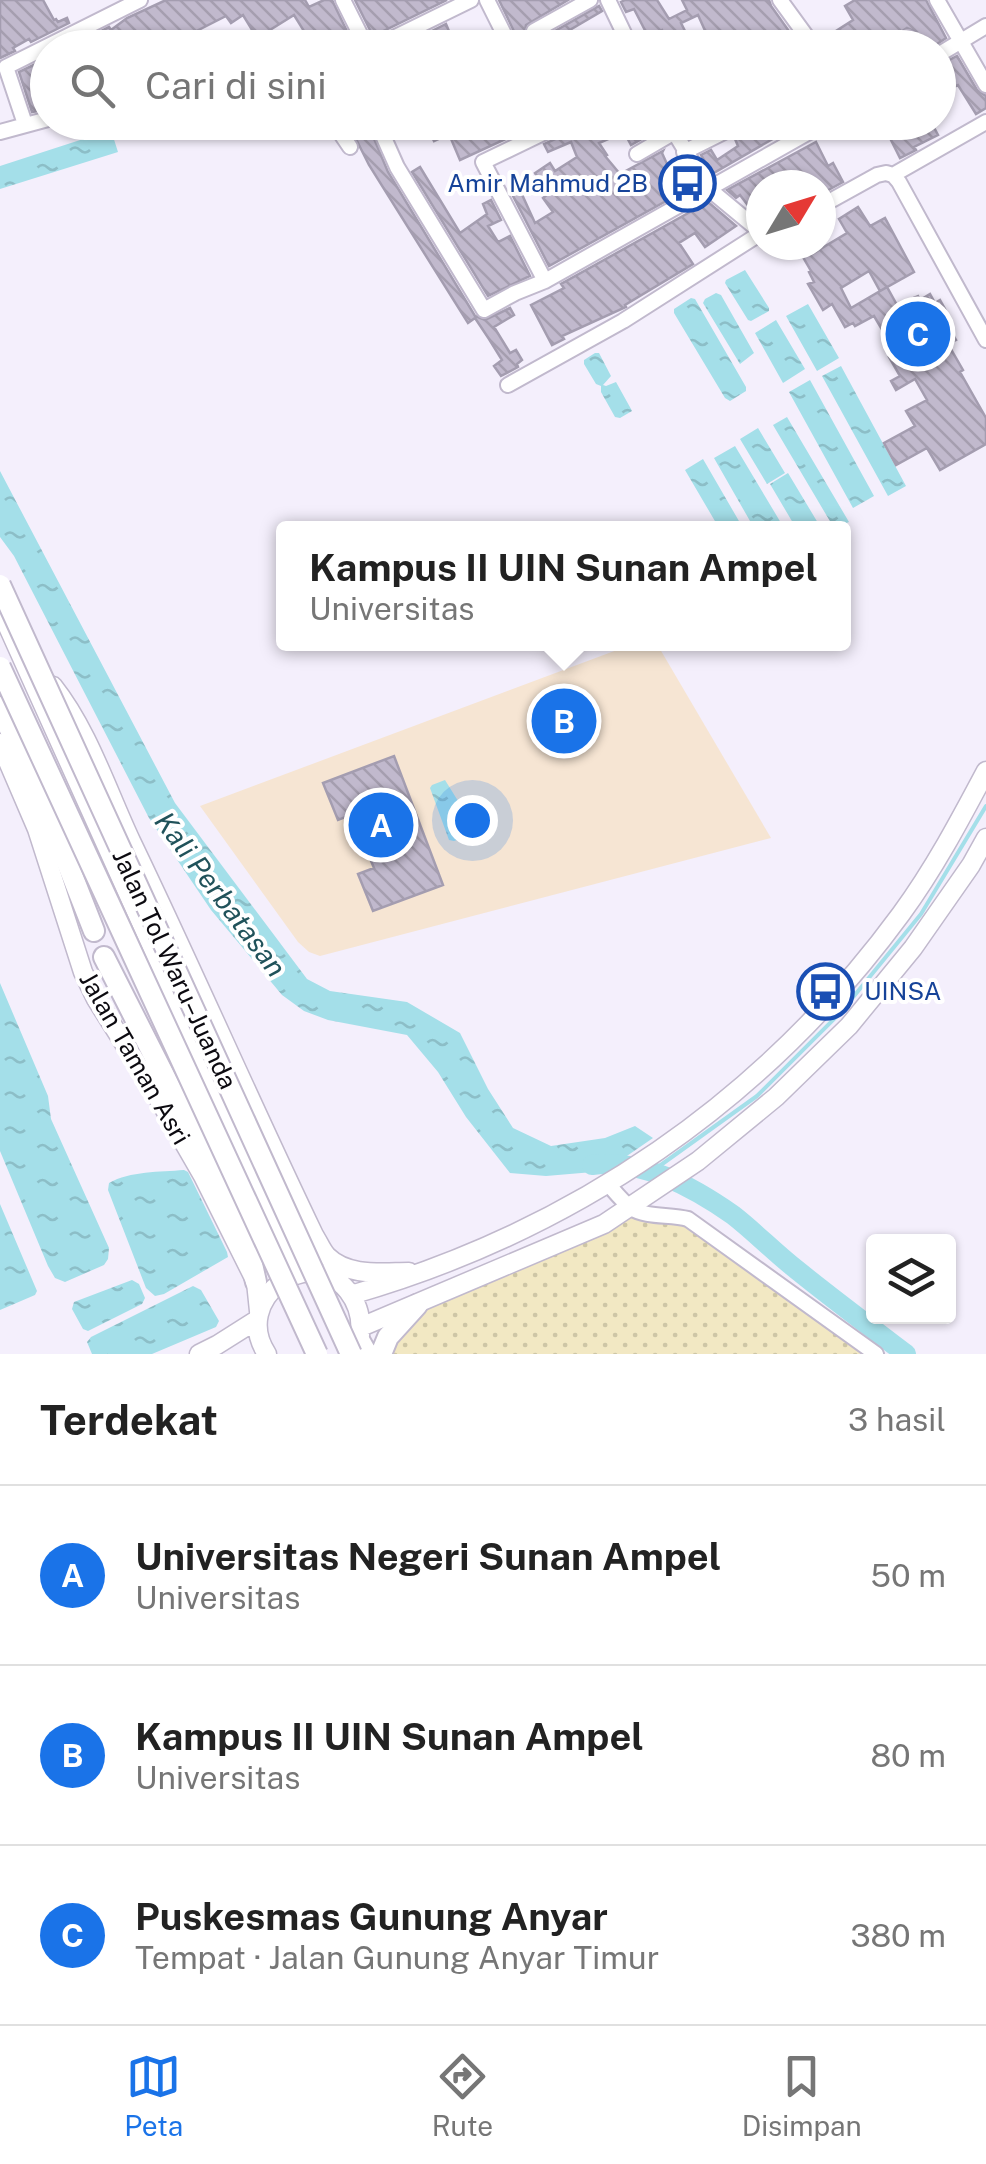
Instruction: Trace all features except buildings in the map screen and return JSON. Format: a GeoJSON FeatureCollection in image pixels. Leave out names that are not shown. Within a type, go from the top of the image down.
{"type":"FeatureCollection","features":[{"type":"Feature","properties":{"kind":"highway","name":"Jalan Tol Waru–Juanda"},"geometry":{"type":"LineString","coordinates":[[0,584],[358,1346]]}},
{"type":"Feature","properties":{"kind":"highway","name":"Jalan Tol Waru–Juanda"},"geometry":{"type":"LineString","coordinates":[[0,667],[316,1354]]}},
{"type":"Feature","properties":{"kind":"highway"},"geometry":{"type":"LineString","coordinates":[[0,707],[94,932]]}},
{"type":"Feature","properties":{"kind":"highway"},"geometry":{"type":"LineString","coordinates":[[104,957],[246,1238],[256,1282]]}},
{"type":"Feature","properties":{"kind":"highway"},"geometry":{"type":"LineString","coordinates":[[380,1354],[412,1307]]}},
{"type":"Feature","properties":{"kind":"main road"},"geometry":{"type":"LineString","coordinates":[[0,609],[299,1274]]}},
{"type":"Feature","properties":{"kind":"main road"},"geometry":{"type":"LineString","coordinates":[[0,676],[25,664],[34,668],[52,685],[76,720],[300,1207],[328,1257],[362,1272],[430,1271]]}},
{"type":"Feature","properties":{"kind":"main road","name":"Jalan Taman Asri"},"geometry":{"type":"LineString","coordinates":[[1,747],[36,829],[83,972],[186,1146],[256,1282],[258,1334],[267,1354]]}},
{"type":"Feature","properties":{"kind":"main road"},"geometry":{"type":"LineString","coordinates":[[352,1295],[430,1271],[542,1220],[668,1145],[732,1096],[846,984],[902,912],[952,836],[986,771]]}},
{"type":"Feature","properties":{"kind":"main road"},"geometry":{"type":"LineString","coordinates":[[358,1346],[412,1307],[604,1224],[698,1161],[776,1097],[848,1026],[914,948],[986,838]]}},
{"type":"Feature","properties":{"kind":"main road"},"geometry":{"type":"LineString","coordinates":[[199,1354],[217,1346],[259,1315],[274,1287],[299,1274],[323,1275],[352,1295],[359,1310],[358,1346]]}},
{"type":"Feature","properties":{"kind":"main road"},"geometry":{"type":"LineString","coordinates":[[400,1281],[394,1297],[397,1303],[412,1307]]}},
{"type":"Feature","properties":{"kind":"street"},"geometry":{"type":"LineString","coordinates":[[343,0],[360,30]]}},
{"type":"Feature","properties":{"kind":"street"},"geometry":{"type":"LineString","coordinates":[[407,30],[469,0]]}},
{"type":"Feature","properties":{"kind":"street"},"geometry":{"type":"LineString","coordinates":[[487,0],[502,30]]}},
{"type":"Feature","properties":{"kind":"street"},"geometry":{"type":"LineString","coordinates":[[536,30],[590,0]]}},
{"type":"Feature","properties":{"kind":"street"},"geometry":{"type":"LineString","coordinates":[[608,0],[622,30]]}},
{"type":"Feature","properties":{"kind":"street"},"geometry":{"type":"LineString","coordinates":[[780,0],[802,30]]}},
{"type":"Feature","properties":{"kind":"street"},"geometry":{"type":"LineString","coordinates":[[937,0],[965,38],[986,86]]}},
{"type":"Feature","properties":{"kind":"street"},"geometry":{"type":"LineString","coordinates":[[79,30],[135,2]]}},
{"type":"Feature","properties":{"kind":"street"},"geometry":{"type":"LineString","coordinates":[[956,44],[986,26]]}},
{"type":"Feature","properties":{"kind":"street"},"geometry":{"type":"LineString","coordinates":[[26,124],[6,67],[30,55]]}},
{"type":"Feature","properties":{"kind":"street"},"geometry":{"type":"LineString","coordinates":[[956,139],[986,122]]}},
{"type":"Feature","properties":{"kind":"street"},"geometry":{"type":"LineString","coordinates":[[0,132],[30,123]]}},
{"type":"Feature","properties":{"kind":"street"},"geometry":{"type":"LineString","coordinates":[[345,140],[350,147]]}},
{"type":"Feature","properties":{"kind":"street"},"geometry":{"type":"LineString","coordinates":[[385,140],[397,167],[484,310],[545,281],[795,140]]}},
{"type":"Feature","properties":{"kind":"street"},"geometry":{"type":"LineString","coordinates":[[528,140],[482,162],[545,281]]}},
{"type":"Feature","properties":{"kind":"street"},"geometry":{"type":"LineString","coordinates":[[637,154],[655,140]]}},
{"type":"Feature","properties":{"kind":"street"},"geometry":{"type":"LineString","coordinates":[[677,140],[709,189],[746,220]]}},
{"type":"Feature","properties":{"kind":"street"},"geometry":{"type":"LineString","coordinates":[[684,152],[709,140]]}},
{"type":"Feature","properties":{"kind":"street"},"geometry":{"type":"LineString","coordinates":[[836,198],[877,175],[901,170],[954,140]]}},
{"type":"Feature","properties":{"kind":"street"},"geometry":{"type":"LineString","coordinates":[[901,170],[899,182],[986,340]]}},
{"type":"Feature","properties":{"kind":"street"},"geometry":{"type":"LineString","coordinates":[[508,385],[623,320],[746,242]]}},
{"type":"Feature","properties":{"kind":"street"},"geometry":{"type":"LineString","coordinates":[[611,1182],[642,1212],[688,1219],[876,1354]]}},
{"type":"Feature","properties":{"kind":"shaded area"},"geometry":{"type":"Polygon","coordinates":[[[614,651],[661,651],[771,838],[320,956],[298,942],[200,806],[614,651]]]}},
{"type":"Feature","properties":{"kind":"sand"},"geometry":{"type":"Polygon","coordinates":[[[631,1207],[673,1215],[876,1354],[381,1354],[417,1305],[631,1207]]]}},
{"type":"Feature","properties":{"kind":"water"},"geometry":{"type":"Polygon","coordinates":[[[80,140],[114,140],[118,152],[0,189],[0,166],[80,140]]]}},
{"type":"Feature","properties":{"kind":"water"},"geometry":{"type":"Polygon","coordinates":[[[745,270],[769,308],[751,321],[725,283],[745,270]]]}},
{"type":"Feature","properties":{"kind":"water"},"geometry":{"type":"Polygon","coordinates":[[[716,293],[721,295],[754,353],[740,364],[703,303],[716,293]]]}},
{"type":"Feature","properties":{"kind":"water"},"geometry":{"type":"Polygon","coordinates":[[[691,298],[746,387],[746,391],[730,401],[674,313],[691,298]]]}},
{"type":"Feature","properties":{"kind":"water"},"geometry":{"type":"Polygon","coordinates":[[[808,304],[839,358],[817,371],[786,316],[808,304]]]}},
{"type":"Feature","properties":{"kind":"water"},"geometry":{"type":"Polygon","coordinates":[[[776,320],[805,369],[783,383],[755,333],[776,320]]]}},
{"type":"Feature","properties":{"kind":"water"},"geometry":{"type":"Polygon","coordinates":[[[599,353],[611,376],[603,385],[616,382],[632,411],[620,418],[615,417],[601,386],[584,364],[599,353]]]}},
{"type":"Feature","properties":{"kind":"water"},"geometry":{"type":"Polygon","coordinates":[[[841,366],[906,486],[888,496],[822,376],[841,366]]]}},
{"type":"Feature","properties":{"kind":"water"},"geometry":{"type":"Polygon","coordinates":[[[810,380],[874,496],[853,508],[789,392],[810,380]]]}},
{"type":"Feature","properties":{"kind":"water"},"geometry":{"type":"Polygon","coordinates":[[[787,417],[848,521],[830,521],[773,425],[787,417]]]}},
{"type":"Feature","properties":{"kind":"water"},"geometry":{"type":"Polygon","coordinates":[[[758,428],[785,473],[767,484],[740,439],[758,428]]]}},
{"type":"Feature","properties":{"kind":"water"},"geometry":{"type":"Polygon","coordinates":[[[735,446],[780,521],[750,521],[714,458],[735,446]]]}},
{"type":"Feature","properties":{"kind":"water"},"geometry":{"type":"Polygon","coordinates":[[[703,459],[739,521],[715,521],[685,470],[703,459]]]}},
{"type":"Feature","properties":{"kind":"water","name":"Kali Perbatasan"},"geometry":{"type":"Polygon","coordinates":[[[0,471],[175,803],[307,979],[330,991],[407,1002],[460,1033],[513,1128],[551,1146],[605,1138],[635,1126],[653,1138],[605,1171],[546,1176],[510,1173],[407,1035],[328,1020],[304,1011],[282,995],[211,910],[149,818],[14,556],[0,537],[0,471]]]}},
{"type":"Feature","properties":{"kind":"water"},"geometry":{"type":"Polygon","coordinates":[[[788,473],[817,521],[792,521],[770,484],[788,473]]]}},
{"type":"Feature","properties":{"kind":"water"},"geometry":{"type":"Polygon","coordinates":[[[445,780],[478,833],[449,840],[430,788],[445,780]]]}},
{"type":"Feature","properties":{"kind":"water"},"geometry":{"type":"Polygon","coordinates":[[[0,983],[48,1096],[51,1119],[109,1248],[104,1265],[65,1282],[55,1278],[48,1266],[0,1151],[0,983]]]}},
{"type":"Feature","properties":{"kind":"water"},"geometry":{"type":"Polygon","coordinates":[[[184,1170],[228,1257],[155,1296],[146,1288],[108,1190],[109,1183],[136,1174],[184,1170]]]}},
{"type":"Feature","properties":{"kind":"water"},"geometry":{"type":"Polygon","coordinates":[[[0,1204],[37,1291],[0,1310],[0,1204]]]}},
{"type":"Feature","properties":{"kind":"water"},"geometry":{"type":"Polygon","coordinates":[[[132,1280],[139,1284],[145,1298],[142,1304],[88,1331],[83,1329],[72,1309],[74,1302],[132,1280]]]}},
{"type":"Feature","properties":{"kind":"water"},"geometry":{"type":"Polygon","coordinates":[[[193,1286],[201,1290],[219,1321],[216,1327],[152,1354],[92,1354],[87,1342],[91,1337],[193,1286]]]}},
{"type":"Feature","properties":{"kind":"waterway"},"geometry":{"type":"LineString","coordinates":[[651,1172],[757,1096],[841,1012],[921,914],[986,806]]}},
{"type":"Feature","properties":{"kind":"waterway","name":"Kali Perbatasan"},"geometry":{"type":"LineString","coordinates":[[592,1165],[648,1170],[701,1194],[733,1215],[906,1354]]}},
{"type":"Feature","properties":{"kind":"place","name":"Amir Mahmud 2B"},"geometry":{"type":"Point","coordinates":[687,183]}},
{"type":"Feature","properties":{"kind":"place","name":"Puskesmas Gunung Anyar"},"geometry":{"type":"Point","coordinates":[918,334]}},
{"type":"Feature","properties":{"kind":"place","name":"Kampus II UIN Sunan Ampel"},"geometry":{"type":"Point","coordinates":[564,721]}},
{"type":"Feature","properties":{"kind":"place","name":"Universitas Negeri Sunan Ampel"},"geometry":{"type":"Point","coordinates":[381,825]}},
{"type":"Feature","properties":{"kind":"place","name":"UINSA"},"geometry":{"type":"Point","coordinates":[825,991]}}]}
